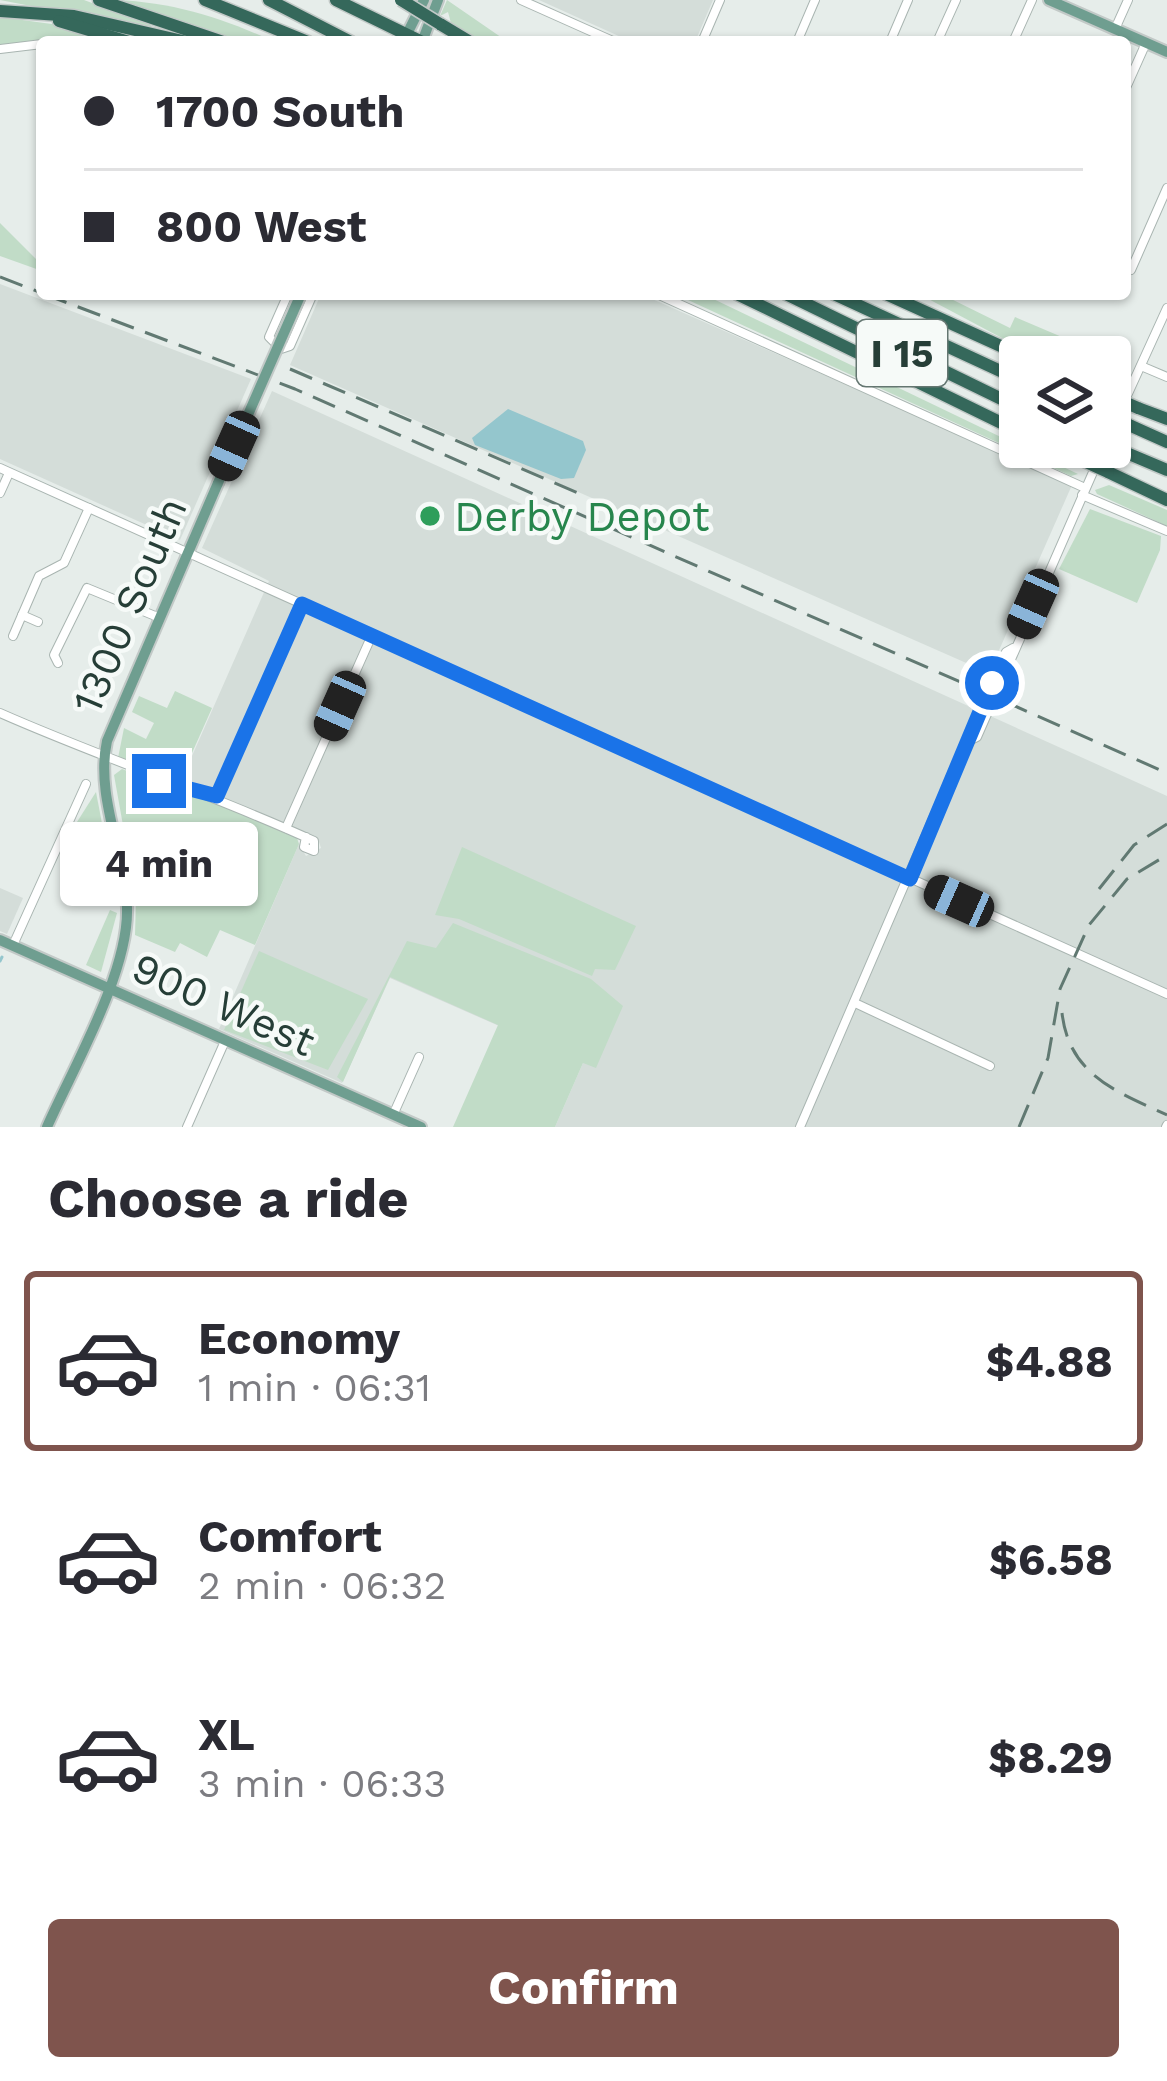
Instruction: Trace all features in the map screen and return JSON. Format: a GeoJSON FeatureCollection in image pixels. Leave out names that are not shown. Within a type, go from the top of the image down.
{"type":"FeatureCollection","features":[{"type":"Feature","properties":{"kind":"highway"},"geometry":{"type":"LineString","coordinates":[[98,0],[205,36]]}},
{"type":"Feature","properties":{"kind":"highway"},"geometry":{"type":"LineString","coordinates":[[205,0],[293,36]]}},
{"type":"Feature","properties":{"kind":"highway"},"geometry":{"type":"LineString","coordinates":[[269,0],[339,36]]}},
{"type":"Feature","properties":{"kind":"highway"},"geometry":{"type":"LineString","coordinates":[[336,0],[401,36]]}},
{"type":"Feature","properties":{"kind":"highway"},"geometry":{"type":"LineString","coordinates":[[401,0],[460,36]]}},
{"type":"Feature","properties":{"kind":"highway"},"geometry":{"type":"LineString","coordinates":[[0,11],[74,16],[161,36]]}},
{"type":"Feature","properties":{"kind":"highway"},"geometry":{"type":"LineString","coordinates":[[22,13],[107,36]]}},
{"type":"Feature","properties":{"kind":"highway"},"geometry":{"type":"LineString","coordinates":[[742,300],[770,311]]}},
{"type":"Feature","properties":{"kind":"highway"},"geometry":{"type":"LineString","coordinates":[[748,300],[999,422]]}},
{"type":"Feature","properties":{"kind":"highway","name":"I 15"},"geometry":{"type":"LineString","coordinates":[[798,300],[999,398]]}},
{"type":"Feature","properties":{"kind":"highway","name":"I 15"},"geometry":{"type":"LineString","coordinates":[[847,300],[999,370]]}},
{"type":"Feature","properties":{"kind":"highway"},"geometry":{"type":"LineString","coordinates":[[900,300],[999,345]]}},
{"type":"Feature","properties":{"kind":"highway"},"geometry":{"type":"LineString","coordinates":[[908,300],[934,315]]}},
{"type":"Feature","properties":{"kind":"highway"},"geometry":{"type":"LineString","coordinates":[[1131,405],[1167,419]]}},
{"type":"Feature","properties":{"kind":"highway"},"geometry":{"type":"LineString","coordinates":[[1131,426],[1167,442]]}},
{"type":"Feature","properties":{"kind":"highway"},"geometry":{"type":"LineString","coordinates":[[1131,456],[1167,470]]}},
{"type":"Feature","properties":{"kind":"highway"},"geometry":{"type":"LineString","coordinates":[[1099,468],[1167,498]]}},
{"type":"Feature","properties":{"kind":"main road"},"geometry":{"type":"LineString","coordinates":[[406,36],[424,0]]}},
{"type":"Feature","properties":{"kind":"main road"},"geometry":{"type":"LineString","coordinates":[[424,36],[438,0]]}},
{"type":"Feature","properties":{"kind":"main road"},"geometry":{"type":"LineString","coordinates":[[1049,0],[1130,36]]}},
{"type":"Feature","properties":{"kind":"main road"},"geometry":{"type":"LineString","coordinates":[[1131,36],[1167,52]]}},
{"type":"Feature","properties":{"kind":"main road","name":"1300 South"},"geometry":{"type":"LineString","coordinates":[[104,758],[110,731],[298,300]]}},
{"type":"Feature","properties":{"kind":"main road"},"geometry":{"type":"LineString","coordinates":[[47,1127],[125,934],[127,906],[104,758]]}},
{"type":"Feature","properties":{"kind":"main road","name":"900 West"},"geometry":{"type":"LineString","coordinates":[[0,940],[421,1127]]}},
{"type":"Feature","properties":{"kind":"street"},"geometry":{"type":"LineString","coordinates":[[521,0],[602,36]]}},
{"type":"Feature","properties":{"kind":"street"},"geometry":{"type":"LineString","coordinates":[[705,36],[721,0]]}},
{"type":"Feature","properties":{"kind":"street"},"geometry":{"type":"LineString","coordinates":[[799,36],[815,0]]}},
{"type":"Feature","properties":{"kind":"street"},"geometry":{"type":"LineString","coordinates":[[893,36],[908,0]]}},
{"type":"Feature","properties":{"kind":"street"},"geometry":{"type":"LineString","coordinates":[[940,36],[956,0]]}},
{"type":"Feature","properties":{"kind":"street"},"geometry":{"type":"LineString","coordinates":[[1016,36],[1032,0]]}},
{"type":"Feature","properties":{"kind":"street"},"geometry":{"type":"LineString","coordinates":[[1115,29],[1128,0]]}},
{"type":"Feature","properties":{"kind":"street"},"geometry":{"type":"LineString","coordinates":[[1131,77],[1146,43]]}},
{"type":"Feature","properties":{"kind":"street"},"geometry":{"type":"LineString","coordinates":[[0,50],[36,45]]}},
{"type":"Feature","properties":{"kind":"street"},"geometry":{"type":"LineString","coordinates":[[1131,270],[1167,188]]}},
{"type":"Feature","properties":{"kind":"street"},"geometry":{"type":"LineString","coordinates":[[285,300],[269,338],[281,349],[290,346],[310,300]]}},
{"type":"Feature","properties":{"kind":"street"},"geometry":{"type":"LineString","coordinates":[[670,300],[1167,531]]}},
{"type":"Feature","properties":{"kind":"street"},"geometry":{"type":"LineString","coordinates":[[1131,388],[1167,308]]}},
{"type":"Feature","properties":{"kind":"street"},"geometry":{"type":"LineString","coordinates":[[1141,366],[1167,377]]}},
{"type":"Feature","properties":{"kind":"street"},"geometry":{"type":"LineString","coordinates":[[800,1127],[971,740],[977,737],[1013,648],[1098,468]]}},
{"type":"Feature","properties":{"kind":"street"},"geometry":{"type":"LineString","coordinates":[[0,494],[5,470],[1167,994]]}},
{"type":"Feature","properties":{"kind":"street"},"geometry":{"type":"LineString","coordinates":[[13,636],[41,574],[64,563],[89,508]]}},
{"type":"Feature","properties":{"kind":"street"},"geometry":{"type":"LineString","coordinates":[[52,659],[87,588],[160,619]]}},
{"type":"Feature","properties":{"kind":"street"},"geometry":{"type":"LineString","coordinates":[[217,796],[302,604]]}},
{"type":"Feature","properties":{"kind":"street"},"geometry":{"type":"LineString","coordinates":[[22,615],[38,622]]}},
{"type":"Feature","properties":{"kind":"street"},"geometry":{"type":"LineString","coordinates":[[286,828],[372,635]]}},
{"type":"Feature","properties":{"kind":"street"},"geometry":{"type":"LineString","coordinates":[[0,712],[104,758],[217,796],[306,837]]}},
{"type":"Feature","properties":{"kind":"street"},"geometry":{"type":"LineString","coordinates":[[13,946],[86,784]]}},
{"type":"Feature","properties":{"kind":"street"},"geometry":{"type":"LineString","coordinates":[[855,1003],[990,1066]]}},
{"type":"Feature","properties":{"kind":"street"},"geometry":{"type":"LineString","coordinates":[[187,1127],[225,1041]]}},
{"type":"Feature","properties":{"kind":"street"},"geometry":{"type":"LineString","coordinates":[[393,1115],[419,1057]]}},
{"type":"Feature","properties":{"kind":"shaded area"},"geometry":{"type":"Polygon","coordinates":[[[539,0],[713,0],[698,36],[619,36],[539,0]]]}},
{"type":"Feature","properties":{"kind":"shaded area"},"geometry":{"type":"Polygon","coordinates":[[[0,284],[251,379],[180,540],[0,459],[0,284]]]}},
{"type":"Feature","properties":{"kind":"shaded area"},"geometry":{"type":"Polygon","coordinates":[[[318,300],[655,300],[999,453],[999,468],[1034,468],[1072,485],[989,673],[290,365],[318,300]]]}},
{"type":"Feature","properties":{"kind":"shaded area"},"geometry":{"type":"Polygon","coordinates":[[[272,391],[1167,796],[1167,1127],[555,1127],[583,1063],[390,978],[342,1083],[219,1029],[299,844],[306,856],[321,848],[318,839],[181,781],[269,581],[202,548],[272,391]]]}},
{"type":"Feature","properties":{"kind":"shaded area"},"geometry":{"type":"Polygon","coordinates":[[[0,888],[23,898],[7,934],[0,931],[0,888]]]}},
{"type":"Feature","properties":{"kind":"green space"},"geometry":{"type":"Polygon","coordinates":[[[0,0],[84,0],[151,25],[150,29],[0,0]]]}},
{"type":"Feature","properties":{"kind":"green space"},"geometry":{"type":"Polygon","coordinates":[[[106,0],[193,12],[261,36],[226,36],[106,0]]]}},
{"type":"Feature","properties":{"kind":"green space"},"geometry":{"type":"Polygon","coordinates":[[[447,0],[499,36],[474,36],[451,23],[448,12],[440,16],[447,0]]]}},
{"type":"Feature","properties":{"kind":"green space"},"geometry":{"type":"Polygon","coordinates":[[[0,17],[97,36],[36,36],[36,40],[0,45],[0,17]]]}},
{"type":"Feature","properties":{"kind":"green space"},"geometry":{"type":"Polygon","coordinates":[[[0,223],[36,259],[36,269],[0,256],[0,223]]]}},
{"type":"Feature","properties":{"kind":"green space"},"geometry":{"type":"Polygon","coordinates":[[[688,300],[716,300],[999,436],[999,443],[688,300]]]}},
{"type":"Feature","properties":{"kind":"green space"},"geometry":{"type":"Polygon","coordinates":[[[930,300],[953,300],[1010,328],[1015,317],[1060,336],[999,336],[930,300]]]}},
{"type":"Feature","properties":{"kind":"green space"},"geometry":{"type":"Polygon","coordinates":[[[1109,485],[1167,510],[1167,526],[1097,494],[1095,490],[1109,485]]]}},
{"type":"Feature","properties":{"kind":"green space"},"geometry":{"type":"Polygon","coordinates":[[[1090,509],[1161,536],[1160,550],[1137,603],[1059,569],[1090,509]]]}},
{"type":"Feature","properties":{"kind":"green space"},"geometry":{"type":"Polygon","coordinates":[[[175,691],[212,708],[180,780],[118,758],[124,728],[146,739],[154,723],[132,712],[139,696],[167,708],[175,691]]]}},
{"type":"Feature","properties":{"kind":"green space"},"geometry":{"type":"Polygon","coordinates":[[[122,769],[232,808],[297,838],[299,844],[255,945],[220,930],[207,957],[180,943],[175,952],[135,935],[136,898],[114,775],[122,769]]]}},
{"type":"Feature","properties":{"kind":"green space"},"geometry":{"type":"Polygon","coordinates":[[[96,792],[104,834],[77,822],[96,792]]]}},
{"type":"Feature","properties":{"kind":"green space"},"geometry":{"type":"Polygon","coordinates":[[[462,847],[636,926],[615,970],[595,969],[592,976],[459,919],[435,915],[462,847]]]}},
{"type":"Feature","properties":{"kind":"green space"},"geometry":{"type":"Polygon","coordinates":[[[110,910],[117,913],[101,972],[86,965],[110,910]]]}},
{"type":"Feature","properties":{"kind":"green space"},"geometry":{"type":"Polygon","coordinates":[[[453,923],[591,979],[623,1006],[596,1068],[583,1063],[555,1127],[453,1127],[498,1025],[390,977],[343,1082],[337,1077],[407,941],[436,948],[453,923]]]}},
{"type":"Feature","properties":{"kind":"green space"},"geometry":{"type":"Polygon","coordinates":[[[259,951],[368,999],[328,1070],[224,1030],[259,951]]]}},
{"type":"Feature","properties":{"kind":"water"},"geometry":{"type":"Polygon","coordinates":[[[508,409],[583,441],[586,450],[574,478],[561,479],[475,445],[472,438],[508,409]]]}},
{"type":"Feature","properties":{"kind":"waterway"},"geometry":{"type":"LineString","coordinates":[[0,961],[2,957]]}},
{"type":"Feature","properties":{"kind":"railway"},"geometry":{"type":"LineString","coordinates":[[0,277],[36,291]]}},
{"type":"Feature","properties":{"kind":"railway"},"geometry":{"type":"LineString","coordinates":[[60,300],[295,389],[1167,773]]}},
{"type":"Feature","properties":{"kind":"railway"},"geometry":{"type":"LineString","coordinates":[[290,369],[587,497]]}},
{"type":"Feature","properties":{"kind":"railway"},"geometry":{"type":"LineString","coordinates":[[1099,889],[1134,845],[1167,824]]}},
{"type":"Feature","properties":{"kind":"railway"},"geometry":{"type":"LineString","coordinates":[[1019,1127],[1048,1058],[1060,989],[1089,925],[1127,879],[1167,855]]}},
{"type":"Feature","properties":{"kind":"railway"},"geometry":{"type":"LineString","coordinates":[[1062,1013],[1074,1052],[1098,1079],[1167,1115]]}},
{"type":"Feature","properties":{"kind":"place","name":"Derby Depot"},"geometry":{"type":"Point","coordinates":[430,516]}},
{"type":"Feature","properties":{"kind":"route"},"geometry":{"type":"LineString","coordinates":[[159,781],[217,796],[302,604],[910,879],[992,683]]}}]}
